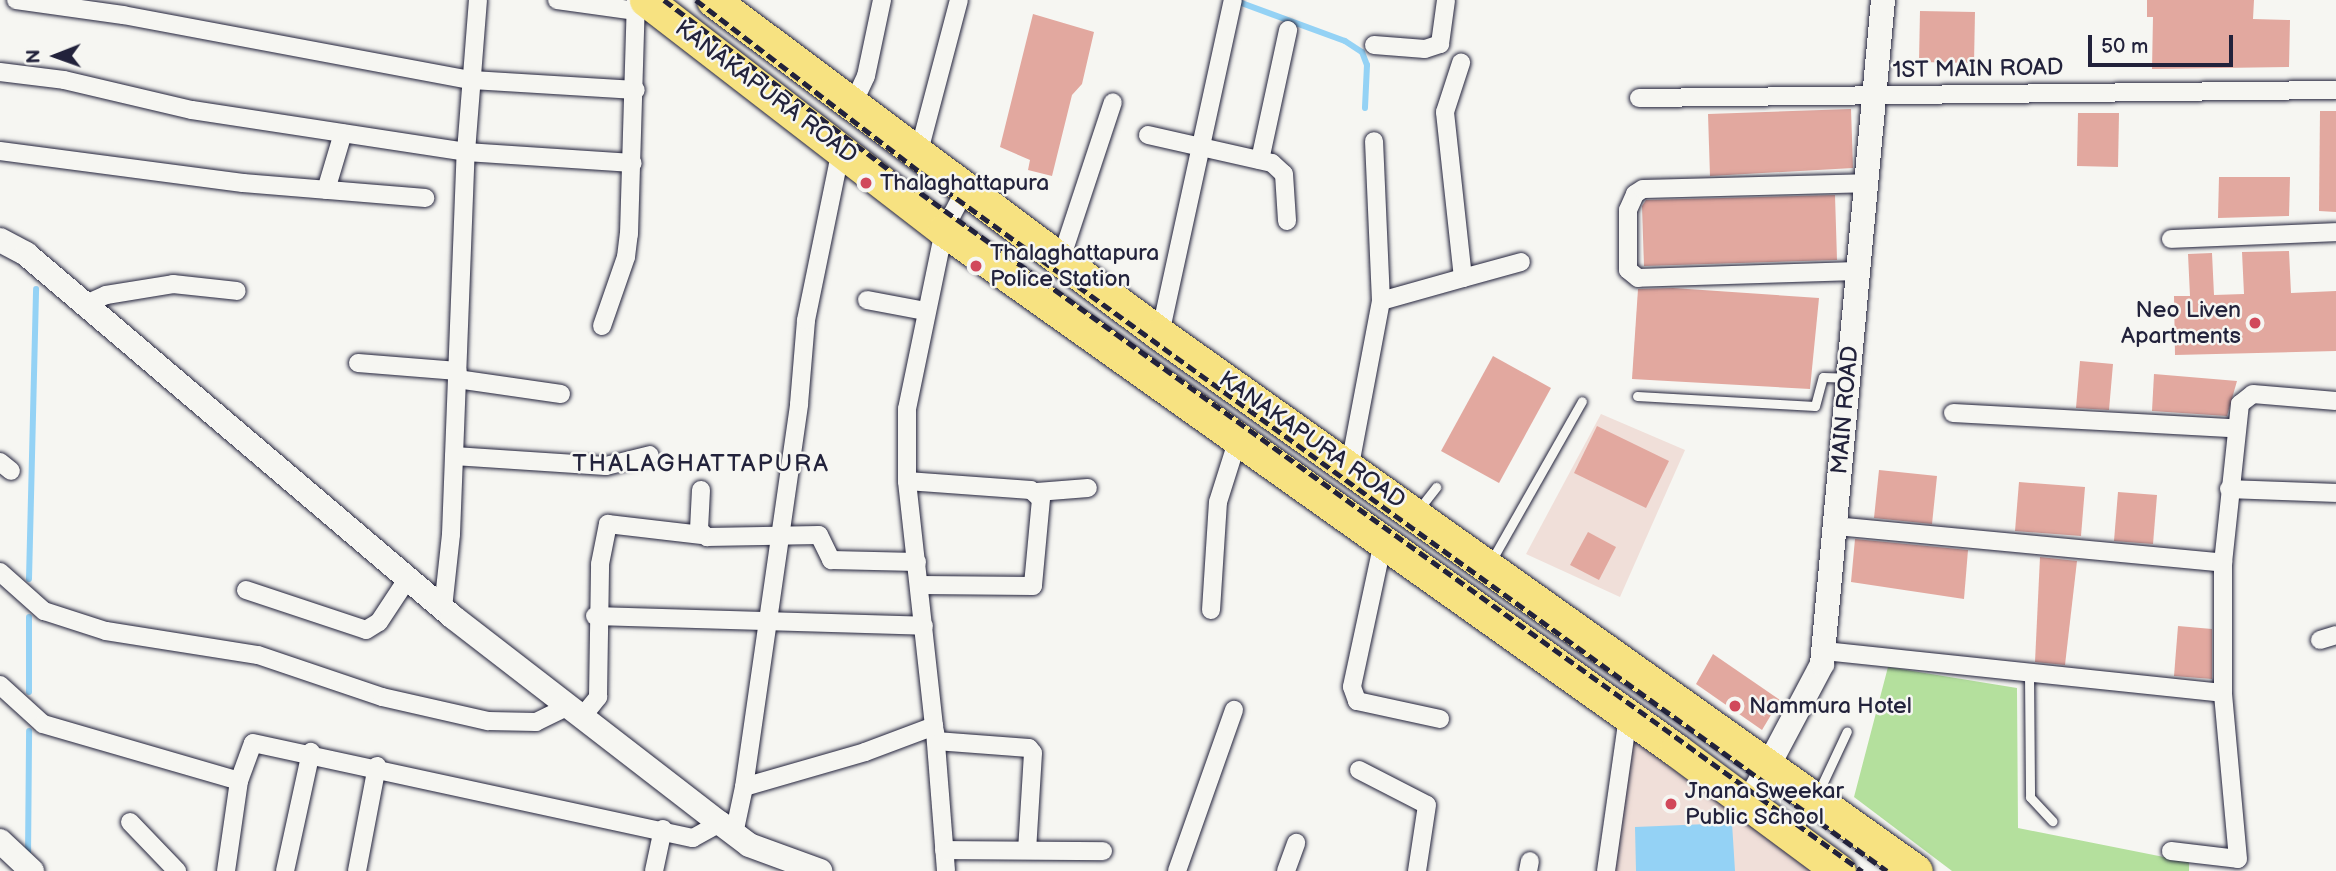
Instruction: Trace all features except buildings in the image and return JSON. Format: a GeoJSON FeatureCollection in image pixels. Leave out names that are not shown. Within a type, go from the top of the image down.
{"type":"FeatureCollection","features":[{"type":"Feature","properties":{"kind":"highway","name":"KANAKAPURA ROAD"},"geometry":{"type":"LineString","coordinates":[[713,0],[744,17],[852,106],[1160,334],[1350,465],[1488,567],[1916,871]]}},
{"type":"Feature","properties":{"kind":"highway","name":"KANAKAPURA ROAD"},"geometry":{"type":"LineString","coordinates":[[639,4],[841,149],[944,230],[1749,802],[1794,836],[1828,868]]}},
{"type":"Feature","properties":{"kind":"street"},"geometry":{"type":"LineString","coordinates":[[16,0],[123,15],[472,79],[636,90]]}},
{"type":"Feature","properties":{"kind":"street"},"geometry":{"type":"LineString","coordinates":[[443,608],[454,456],[466,152],[478,0]]}},
{"type":"Feature","properties":{"kind":"street"},"geometry":{"type":"LineString","coordinates":[[557,0],[639,4],[633,163],[626,257],[602,326]]}},
{"type":"Feature","properties":{"kind":"street"},"geometry":{"type":"LineString","coordinates":[[852,106],[866,76],[882,0]]}},
{"type":"Feature","properties":{"kind":"street"},"geometry":{"type":"LineString","coordinates":[[918,155],[959,0]]}},
{"type":"Feature","properties":{"kind":"street"},"geometry":{"type":"LineString","coordinates":[[1160,334],[1233,0]]}},
{"type":"Feature","properties":{"kind":"street"},"geometry":{"type":"LineString","coordinates":[[1374,45],[1425,49],[1440,44],[1446,0]]}},
{"type":"Feature","properties":{"kind":"street","name":"MAIN ROAD"},"geometry":{"type":"LineString","coordinates":[[1749,802],[1822,664],[1872,95],[1884,0]]}},
{"type":"Feature","properties":{"kind":"street"},"geometry":{"type":"LineString","coordinates":[[1260,160],[1288,30]]}},
{"type":"Feature","properties":{"kind":"street"},"geometry":{"type":"LineString","coordinates":[[1461,63],[1445,112],[1463,278]]}},
{"type":"Feature","properties":{"kind":"street"},"geometry":{"type":"LineString","coordinates":[[0,72],[64,80],[192,110],[466,152],[633,163]]}},
{"type":"Feature","properties":{"kind":"street","name":"1ST MAIN ROAD"},"geometry":{"type":"LineString","coordinates":[[1639,98],[2336,90]]}},
{"type":"Feature","properties":{"kind":"street"},"geometry":{"type":"LineString","coordinates":[[1061,259],[1113,102]]}},
{"type":"Feature","properties":{"kind":"street"},"geometry":{"type":"LineString","coordinates":[[327,190],[343,133]]}},
{"type":"Feature","properties":{"kind":"street"},"geometry":{"type":"LineString","coordinates":[[1148,135],[1272,163],[1284,174],[1287,221]]}},
{"type":"Feature","properties":{"kind":"street"},"geometry":{"type":"LineString","coordinates":[[1350,465],[1381,301],[1374,141]]}},
{"type":"Feature","properties":{"kind":"street"},"geometry":{"type":"LineString","coordinates":[[727,829],[744,787],[766,618],[799,404],[806,320],[841,149]]}},
{"type":"Feature","properties":{"kind":"street"},"geometry":{"type":"LineString","coordinates":[[0,151],[327,190],[425,198]]}},
{"type":"Feature","properties":{"kind":"street"},"geometry":{"type":"LineString","coordinates":[[1857,271],[1638,278],[1628,270],[1628,210],[1635,194],[1643,189],[1865,183]]}},
{"type":"Feature","properties":{"kind":"street"},"geometry":{"type":"LineString","coordinates":[[946,871],[935,734],[907,481],[907,409],[925,311],[944,230],[965,190]]}},
{"type":"Feature","properties":{"kind":"street"},"geometry":{"type":"LineString","coordinates":[[2171,239],[2336,232]]}},
{"type":"Feature","properties":{"kind":"street"},"geometry":{"type":"LineString","coordinates":[[0,240],[26,254],[443,608],[727,829],[749,845],[820,871]]}},
{"type":"Feature","properties":{"kind":"street"},"geometry":{"type":"LineString","coordinates":[[1381,301],[1521,262]]}},
{"type":"Feature","properties":{"kind":"street"},"geometry":{"type":"LineString","coordinates":[[86,304],[106,295],[173,284],[237,291]]}},
{"type":"Feature","properties":{"kind":"street"},"geometry":{"type":"LineString","coordinates":[[867,300],[925,311]]}},
{"type":"Feature","properties":{"kind":"street"},"geometry":{"type":"LineString","coordinates":[[358,363],[457,375],[561,394]]}},
{"type":"Feature","properties":{"kind":"street"},"geometry":{"type":"LineString","coordinates":[[2171,850],[2238,859],[2223,693],[2223,563],[2234,428],[2240,404],[2253,394],[2336,401]]}},
{"type":"Feature","properties":{"kind":"street"},"geometry":{"type":"LineString","coordinates":[[1953,413],[2234,428]]}},
{"type":"Feature","properties":{"kind":"street"},"geometry":{"type":"LineString","coordinates":[[1211,610],[1218,502],[1238,439]]}},
{"type":"Feature","properties":{"kind":"street"},"geometry":{"type":"LineString","coordinates":[[454,456],[606,466],[650,455]]}},
{"type":"Feature","properties":{"kind":"street"},"geometry":{"type":"LineString","coordinates":[[907,481],[1037,492],[1088,488]]}},
{"type":"Feature","properties":{"kind":"street"},"geometry":{"type":"LineString","coordinates":[[2229,489],[2336,494]]}},
{"type":"Feature","properties":{"kind":"street"},"geometry":{"type":"LineString","coordinates":[[701,490],[701,535]]}},
{"type":"Feature","properties":{"kind":"street"},"geometry":{"type":"LineString","coordinates":[[920,585],[1033,586],[1041,499],[1037,492]]}},
{"type":"Feature","properties":{"kind":"street"},"geometry":{"type":"LineString","coordinates":[[0,572],[44,611],[81,623],[258,655],[422,706],[488,721],[536,722],[575,712],[598,697],[600,564],[608,524],[701,535],[819,536],[831,560],[917,562]]}},
{"type":"Feature","properties":{"kind":"street"},"geometry":{"type":"LineString","coordinates":[[1835,526],[2223,563]]}},
{"type":"Feature","properties":{"kind":"street"},"geometry":{"type":"LineString","coordinates":[[1383,542],[1352,687],[1357,701],[1440,719]]}},
{"type":"Feature","properties":{"kind":"street"},"geometry":{"type":"LineString","coordinates":[[246,590],[366,630],[379,622],[408,578]]}},
{"type":"Feature","properties":{"kind":"street"},"geometry":{"type":"LineString","coordinates":[[598,616],[766,618],[924,626]]}},
{"type":"Feature","properties":{"kind":"street"},"geometry":{"type":"LineString","coordinates":[[1824,651],[2223,693]]}},
{"type":"Feature","properties":{"kind":"street"},"geometry":{"type":"LineString","coordinates":[[0,685],[43,724],[239,781]]}},
{"type":"Feature","properties":{"kind":"street"},"geometry":{"type":"LineString","coordinates":[[1177,871],[1234,710]]}},
{"type":"Feature","properties":{"kind":"street"},"geometry":{"type":"LineString","coordinates":[[1605,871],[1628,716]]}},
{"type":"Feature","properties":{"kind":"street"},"geometry":{"type":"LineString","coordinates":[[744,787],[935,734],[1029,748],[1033,753],[1027,850]]}},
{"type":"Feature","properties":{"kind":"street"},"geometry":{"type":"LineString","coordinates":[[226,871],[239,781],[253,743],[377,766],[693,838],[727,829]]}},
{"type":"Feature","properties":{"kind":"street"},"geometry":{"type":"LineString","coordinates":[[285,871],[311,752]]}},
{"type":"Feature","properties":{"kind":"street"},"geometry":{"type":"LineString","coordinates":[[356,871],[377,766]]}},
{"type":"Feature","properties":{"kind":"street"},"geometry":{"type":"LineString","coordinates":[[1359,770],[1427,805],[1417,871]]}},
{"type":"Feature","properties":{"kind":"street"},"geometry":{"type":"LineString","coordinates":[[130,822],[177,871]]}},
{"type":"Feature","properties":{"kind":"street"},"geometry":{"type":"LineString","coordinates":[[654,871],[663,830]]}},
{"type":"Feature","properties":{"kind":"street"},"geometry":{"type":"LineString","coordinates":[[0,841],[26,865]]}},
{"type":"Feature","properties":{"kind":"street"},"geometry":{"type":"LineString","coordinates":[[1286,871],[1296,843]]}},
{"type":"Feature","properties":{"kind":"street"},"geometry":{"type":"LineString","coordinates":[[944,850],[1102,851]]}},
{"type":"Feature","properties":{"kind":"lane"},"geometry":{"type":"LineString","coordinates":[[1637,396],[1815,406],[1823,377],[1848,378]]}},
{"type":"Feature","properties":{"kind":"lane"},"geometry":{"type":"LineString","coordinates":[[1488,567],[1582,401]]}},
{"type":"Feature","properties":{"kind":"lane"},"geometry":{"type":"LineString","coordinates":[[1416,513],[1436,487]]}},
{"type":"Feature","properties":{"kind":"lane"},"geometry":{"type":"LineString","coordinates":[[2029,674],[2030,797],[2052,821]]}},
{"type":"Feature","properties":{"kind":"lane"},"geometry":{"type":"LineString","coordinates":[[1794,836],[1847,731]]}},
{"type":"Feature","properties":{"kind":"shaded area"},"geometry":{"type":"Polygon","coordinates":[[[1601,414],[1685,450],[1620,597],[1526,554],[1601,414]]]}},
{"type":"Feature","properties":{"kind":"shaded area","name":"Jnana Sweekar Public School"},"geometry":{"type":"Polygon","coordinates":[[[1629,737],[1814,871],[1611,871],[1629,737]]]}},
{"type":"Feature","properties":{"kind":"green space"},"geometry":{"type":"Polygon","coordinates":[[[1888,667],[2017,688],[2018,828],[2189,862],[2189,871],[1952,871],[1854,797],[1888,667]]]}},
{"type":"Feature","properties":{"kind":"water"},"geometry":{"type":"Polygon","coordinates":[[[1732,823],[1735,871],[1636,871],[1635,827],[1732,823]]]}},
{"type":"Feature","properties":{"kind":"waterway"},"geometry":{"type":"LineString","coordinates":[[1236,1],[1345,41],[1362,52],[1367,65],[1365,108]]}},
{"type":"Feature","properties":{"kind":"waterway"},"geometry":{"type":"LineString","coordinates":[[29,579],[36,289]]}},
{"type":"Feature","properties":{"kind":"waterway"},"geometry":{"type":"LineString","coordinates":[[29,617],[29,692]]}},
{"type":"Feature","properties":{"kind":"waterway"},"geometry":{"type":"LineString","coordinates":[[28,858],[29,731]]}},
{"type":"Feature","properties":{"kind":"railway"},"geometry":{"type":"LineString","coordinates":[[664,0],[908,184],[1862,871]]}},
{"type":"Feature","properties":{"kind":"railway"},"geometry":{"type":"LineString","coordinates":[[696,0],[920,172],[1887,871]]}},
{"type":"Feature","properties":{"kind":"place","name":"Thalaghattapura"},"geometry":{"type":"Point","coordinates":[866,183]}},
{"type":"Feature","properties":{"kind":"place","name":"Thalaghattapura Police Station"},"geometry":{"type":"Point","coordinates":[976,266]}},
{"type":"Feature","properties":{"kind":"place","name":"Neo Liven Apartments"},"geometry":{"type":"Point","coordinates":[2255,323]}},
{"type":"Feature","properties":{"kind":"place","name":"Nammura Hotel"},"geometry":{"type":"Point","coordinates":[1735,706]}},
{"type":"Feature","properties":{"kind":"place","name":"Jnana Sweekar Public School"},"geometry":{"type":"Point","coordinates":[1671,804]}},
{"type":"Feature","properties":{"kind":"district","name":"THALAGHATTAPURA"},"geometry":{"type":"Point","coordinates":[701,464]}}]}
